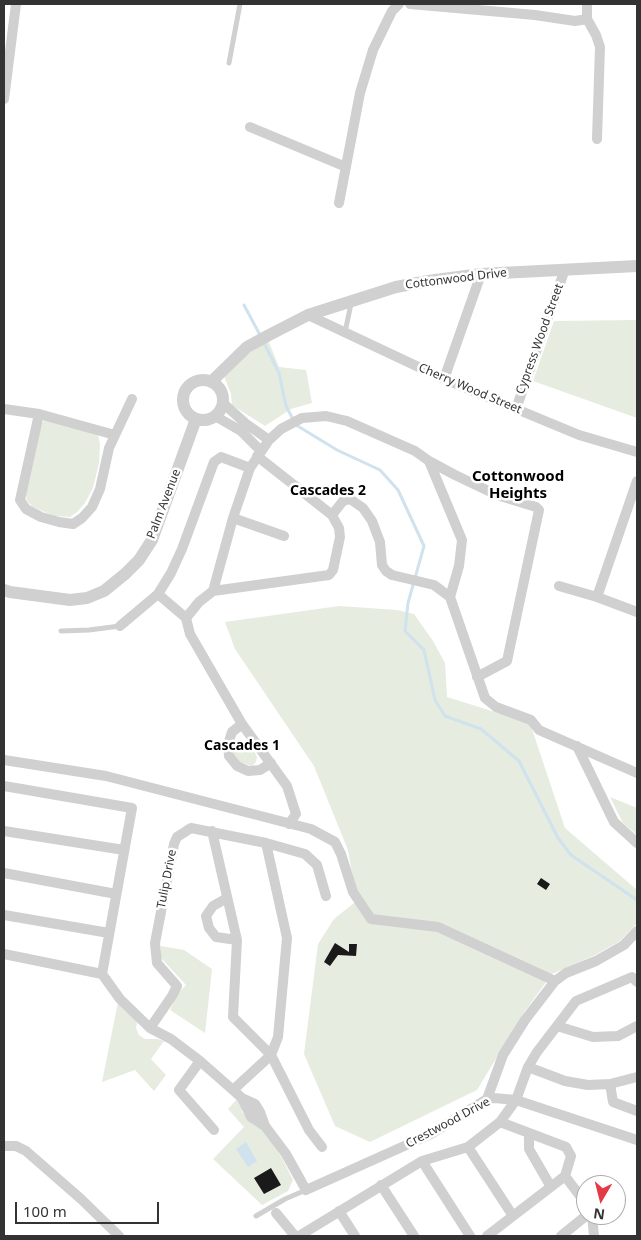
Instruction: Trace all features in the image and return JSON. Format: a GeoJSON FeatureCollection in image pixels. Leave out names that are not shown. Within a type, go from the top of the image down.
{"type":"FeatureCollection","features":[{"type":"Feature","properties":{"kind":"street"},"geometry":{"type":"LineString","coordinates":[[4,99],[16,4]]}},
{"type":"Feature","properties":{"kind":"street"},"geometry":{"type":"LineString","coordinates":[[339,203],[360,93],[373,50],[392,11],[399,4]]}},
{"type":"Feature","properties":{"kind":"street"},"geometry":{"type":"LineString","coordinates":[[410,4],[535,15],[568,21],[587,19]]}},
{"type":"Feature","properties":{"kind":"street"},"geometry":{"type":"LineString","coordinates":[[587,4],[587,19],[600,47],[597,139]]}},
{"type":"Feature","properties":{"kind":"street"},"geometry":{"type":"LineString","coordinates":[[250,127],[346,167]]}},
{"type":"Feature","properties":{"kind":"street","name":"Cottonwood Drive"},"geometry":{"type":"LineString","coordinates":[[211,382],[247,347],[308,315],[396,287],[481,274],[637,266]]}},
{"type":"Feature","properties":{"kind":"street","name":"Cypress Wood Street"},"geometry":{"type":"LineString","coordinates":[[516,408],[565,269]]}},
{"type":"Feature","properties":{"kind":"street"},"geometry":{"type":"LineString","coordinates":[[444,379],[481,274]]}},
{"type":"Feature","properties":{"kind":"street","name":"Cherry Wood Street"},"geometry":{"type":"LineString","coordinates":[[308,315],[444,379],[579,435],[637,452]]}},
{"type":"Feature","properties":{"kind":"street"},"geometry":{"type":"LineString","coordinates":[[203,380],[211,382],[218,387],[222,394],[223,403],[215,416],[202,420],[196,419],[185,408],[185,393],[189,386],[196,382],[203,380]]}},
{"type":"Feature","properties":{"kind":"street"},"geometry":{"type":"LineString","coordinates":[[39,414],[20,500],[26,509],[40,517],[74,524],[92,507],[100,489],[109,448],[132,399]]}},
{"type":"Feature","properties":{"kind":"street"},"geometry":{"type":"LineString","coordinates":[[223,403],[245,423],[269,440]]}},
{"type":"Feature","properties":{"kind":"street"},"geometry":{"type":"LineString","coordinates":[[4,409],[39,414],[115,435]]}},
{"type":"Feature","properties":{"kind":"street"},"geometry":{"type":"LineString","coordinates":[[186,618],[199,602],[213,591],[329,575],[333,570],[340,537],[339,528],[332,515],[259,454],[241,431],[215,416]]}},
{"type":"Feature","properties":{"kind":"street"},"geometry":{"type":"LineString","coordinates":[[213,591],[233,518],[250,468],[269,440],[281,429],[302,418],[326,416],[346,421],[415,451],[455,476],[497,495],[536,507],[539,510],[507,661],[477,677]]}},
{"type":"Feature","properties":{"kind":"street","name":"Palm Avenue"},"geometry":{"type":"LineString","coordinates":[[4,590],[70,600],[87,598],[104,591],[125,574],[152,540],[196,419]]}},
{"type":"Feature","properties":{"kind":"street"},"geometry":{"type":"LineString","coordinates":[[120,626],[158,594],[171,573],[182,550],[214,462],[220,457],[250,468]]}},
{"type":"Feature","properties":{"kind":"street"},"geometry":{"type":"LineString","coordinates":[[430,461],[462,540],[459,566],[450,597]]}},
{"type":"Feature","properties":{"kind":"street"},"geometry":{"type":"LineString","coordinates":[[597,598],[637,481]]}},
{"type":"Feature","properties":{"kind":"street"},"geometry":{"type":"LineString","coordinates":[[332,515],[344,501],[350,499],[363,508],[372,521],[380,542],[382,565],[386,571],[392,575],[434,584],[450,597],[485,698],[496,706],[531,720],[540,730],[637,773]]}},
{"type":"Feature","properties":{"kind":"street"},"geometry":{"type":"LineString","coordinates":[[233,518],[284,536]]}},
{"type":"Feature","properties":{"kind":"street"},"geometry":{"type":"LineString","coordinates":[[559,586],[637,612]]}},
{"type":"Feature","properties":{"kind":"street"},"geometry":{"type":"LineString","coordinates":[[158,594],[186,618],[190,634],[242,724],[287,786],[296,814],[289,824]]}},
{"type":"Feature","properties":{"kind":"street"},"geometry":{"type":"LineString","coordinates":[[242,724],[232,732],[228,744],[229,756],[236,766],[248,771],[260,770],[271,763]]}},
{"type":"Feature","properties":{"kind":"street"},"geometry":{"type":"LineString","coordinates":[[577,746],[614,822],[637,843]]}},
{"type":"Feature","properties":{"kind":"street"},"geometry":{"type":"LineString","coordinates":[[4,760],[106,776],[311,829],[335,842],[341,854],[353,892],[371,919],[438,927],[554,981]]}},
{"type":"Feature","properties":{"kind":"street"},"geometry":{"type":"LineString","coordinates":[[4,786],[132,808],[102,974]]}},
{"type":"Feature","properties":{"kind":"street","name":"Tulip Drive"},"geometry":{"type":"LineString","coordinates":[[150,1028],[177,986],[157,963],[155,943],[174,844],[177,837],[191,828],[266,843],[305,854],[317,865],[326,896]]}},
{"type":"Feature","properties":{"kind":"street"},"geometry":{"type":"LineString","coordinates":[[212,831],[238,940],[233,1017],[271,1055],[309,1130],[322,1147]]}},
{"type":"Feature","properties":{"kind":"street"},"geometry":{"type":"LineString","coordinates":[[4,832],[124,850]]}},
{"type":"Feature","properties":{"kind":"street"},"geometry":{"type":"LineString","coordinates":[[233,1090],[271,1055],[278,1037],[287,938],[266,843]]}},
{"type":"Feature","properties":{"kind":"street"},"geometry":{"type":"LineString","coordinates":[[4,873],[116,894]]}},
{"type":"Feature","properties":{"kind":"street"},"geometry":{"type":"LineString","coordinates":[[227,898],[213,906],[206,916],[208,928],[216,937],[238,940]]}},
{"type":"Feature","properties":{"kind":"street"},"geometry":{"type":"LineString","coordinates":[[4,915],[109,933]]}},
{"type":"Feature","properties":{"kind":"street"},"geometry":{"type":"LineString","coordinates":[[488,1099],[503,1054],[554,981],[566,973],[596,961],[624,945],[637,931]]}},
{"type":"Feature","properties":{"kind":"street"},"geometry":{"type":"LineString","coordinates":[[4,954],[102,974],[120,999],[150,1028],[171,1039],[200,1061],[242,1098],[255,1104],[265,1126],[286,1154],[306,1190]]}},
{"type":"Feature","properties":{"kind":"street"},"geometry":{"type":"LineString","coordinates":[[300,1236],[422,1161],[468,1147],[500,1122],[516,1100],[528,1067],[576,1001],[632,977],[637,982]]}},
{"type":"Feature","properties":{"kind":"street"},"geometry":{"type":"LineString","coordinates":[[557,1026],[592,1037],[618,1036],[637,1026]]}},
{"type":"Feature","properties":{"kind":"street"},"geometry":{"type":"LineString","coordinates":[[200,1061],[179,1090],[214,1130]]}},
{"type":"Feature","properties":{"kind":"street"},"geometry":{"type":"LineString","coordinates":[[528,1067],[566,1081],[588,1085],[610,1084],[637,1078]]}},
{"type":"Feature","properties":{"kind":"street"},"geometry":{"type":"LineString","coordinates":[[610,1084],[613,1102],[637,1111]]}},
{"type":"Feature","properties":{"kind":"street","name":"Crestwood Drive"},"geometry":{"type":"LineString","coordinates":[[306,1190],[432,1134],[488,1099],[494,1098],[516,1100],[637,1140]]}},
{"type":"Feature","properties":{"kind":"street"},"geometry":{"type":"LineString","coordinates":[[487,1236],[565,1176],[571,1156],[566,1147],[500,1122]]}},
{"type":"Feature","properties":{"kind":"street"},"geometry":{"type":"LineString","coordinates":[[529,1134],[529,1149],[551,1187]]}},
{"type":"Feature","properties":{"kind":"street"},"geometry":{"type":"LineString","coordinates":[[4,1146],[16,1146],[26,1151],[82,1199],[119,1236]]}},
{"type":"Feature","properties":{"kind":"street"},"geometry":{"type":"LineString","coordinates":[[468,1147],[513,1216]]}},
{"type":"Feature","properties":{"kind":"street"},"geometry":{"type":"LineString","coordinates":[[422,1161],[470,1236]]}},
{"type":"Feature","properties":{"kind":"street"},"geometry":{"type":"LineString","coordinates":[[565,1176],[576,1191]]}},
{"type":"Feature","properties":{"kind":"street"},"geometry":{"type":"LineString","coordinates":[[381,1185],[414,1236]]}},
{"type":"Feature","properties":{"kind":"street"},"geometry":{"type":"LineString","coordinates":[[339,1211],[355,1236]]}},
{"type":"Feature","properties":{"kind":"street"},"geometry":{"type":"LineString","coordinates":[[276,1213],[295,1236]]}},
{"type":"Feature","properties":{"kind":"street"},"geometry":{"type":"LineString","coordinates":[[561,1236],[576,1224]]}},
{"type":"Feature","properties":{"kind":"lane"},"geometry":{"type":"LineString","coordinates":[[230,63],[240,4]]}},
{"type":"Feature","properties":{"kind":"lane"},"geometry":{"type":"LineString","coordinates":[[345,333],[351,302]]}},
{"type":"Feature","properties":{"kind":"lane"},"geometry":{"type":"LineString","coordinates":[[61,631],[120,626]]}},
{"type":"Feature","properties":{"kind":"lane"},"geometry":{"type":"LineString","coordinates":[[256,1216],[285,1199],[306,1190]]}},
{"type":"Feature","properties":{"kind":"shaded area"},"geometry":{"type":"Polygon","coordinates":[[[637,320],[637,418],[533,381],[554,321],[637,320]]]}},
{"type":"Feature","properties":{"kind":"shaded area"},"geometry":{"type":"Polygon","coordinates":[[[268,340],[279,367],[306,370],[312,403],[291,409],[265,426],[232,405],[231,394],[224,376],[237,361],[268,340]]]}},
{"type":"Feature","properties":{"kind":"shaded area"},"geometry":{"type":"Polygon","coordinates":[[[46,419],[98,435],[100,444],[99,463],[93,488],[85,503],[70,517],[54,516],[33,507],[27,501],[26,495],[41,424],[46,419]]]}},
{"type":"Feature","properties":{"kind":"shaded area"},"geometry":{"type":"Polygon","coordinates":[[[339,606],[397,610],[414,614],[433,641],[445,663],[447,697],[530,723],[565,828],[637,890],[637,923],[620,941],[595,955],[552,974],[525,1011],[477,1090],[370,1142],[335,1126],[304,1054],[318,944],[334,919],[354,903],[362,900],[355,890],[348,850],[314,766],[235,649],[225,622],[339,606]]]}},
{"type":"Feature","properties":{"kind":"shaded area"},"geometry":{"type":"Polygon","coordinates":[[[237,741],[246,742],[254,751],[257,757],[256,762],[252,766],[239,762],[234,757],[234,747],[237,741]]]}},
{"type":"Feature","properties":{"kind":"shaded area"},"geometry":{"type":"Polygon","coordinates":[[[610,797],[637,808],[637,835],[623,823],[610,797]]]}},
{"type":"Feature","properties":{"kind":"shaded area"},"geometry":{"type":"Polygon","coordinates":[[[161,946],[184,950],[212,969],[205,1033],[170,1010],[179,992],[186,985],[161,958],[161,946]]]}},
{"type":"Feature","properties":{"kind":"shaded area"},"geometry":{"type":"Polygon","coordinates":[[[119,997],[137,1023],[136,1028],[139,1035],[145,1039],[164,1041],[151,1059],[166,1075],[154,1091],[135,1070],[102,1082],[119,997]]]}},
{"type":"Feature","properties":{"kind":"shaded area"},"geometry":{"type":"Polygon","coordinates":[[[237,1099],[241,1103],[242,1112],[250,1122],[259,1125],[267,1135],[293,1180],[288,1191],[262,1205],[213,1159],[244,1127],[228,1109],[237,1099]]]}},
{"type":"Feature","properties":{"kind":"water"},"geometry":{"type":"Polygon","coordinates":[[[246,1142],[257,1161],[248,1167],[236,1149],[246,1142]]]}},
{"type":"Feature","properties":{"kind":"building"},"geometry":{"type":"Polygon","coordinates":[[[541,878],[550,884],[546,890],[537,884],[541,878]]]}},
{"type":"Feature","properties":{"kind":"building"},"geometry":{"type":"Polygon","coordinates":[[[335,943],[349,952],[349,944],[357,944],[356,956],[338,955],[330,966],[324,962],[335,943]]]}},
{"type":"Feature","properties":{"kind":"building"},"geometry":{"type":"Polygon","coordinates":[[[271,1168],[281,1185],[264,1194],[254,1178],[271,1168]]]}},
{"type":"Feature","properties":{"kind":"waterway"},"geometry":{"type":"LineString","coordinates":[[244,305],[260,335]]}},
{"type":"Feature","properties":{"kind":"waterway"},"geometry":{"type":"LineString","coordinates":[[263,341],[279,373],[286,406],[296,425],[337,450],[380,470],[398,490],[424,546],[408,603],[405,631],[424,650],[435,700],[445,716],[481,729],[519,761],[558,838],[571,855],[637,900]]}},
{"type":"Feature","properties":{"kind":"district","name":"Cottonwood Heights"},"geometry":{"type":"Point","coordinates":[518,486]}},
{"type":"Feature","properties":{"kind":"district","name":"Cascades 2"},"geometry":{"type":"Point","coordinates":[328,491]}},
{"type":"Feature","properties":{"kind":"district","name":"Cascades 1"},"geometry":{"type":"Point","coordinates":[242,746]}}]}
